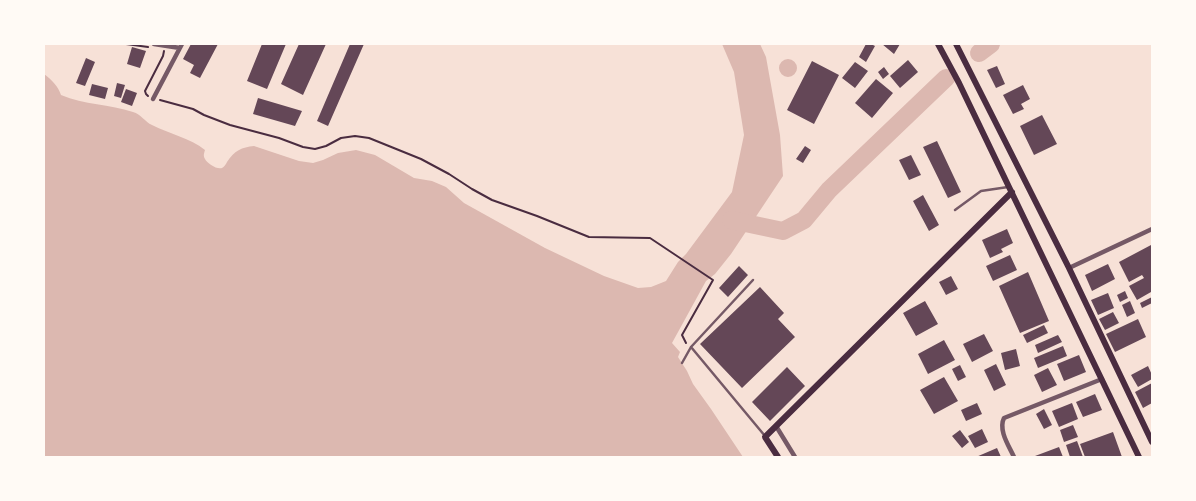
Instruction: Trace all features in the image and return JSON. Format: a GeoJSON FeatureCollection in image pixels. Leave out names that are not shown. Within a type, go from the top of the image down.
{"type":"FeatureCollection","features":[{"type":"Feature","properties":{"kind":"main road"},"geometry":{"type":"LineString","coordinates":[[938,44],[959,83],[1139,457]]}},
{"type":"Feature","properties":{"kind":"main road"},"geometry":{"type":"LineString","coordinates":[[956,44],[1069,268],[1152,442]]}},
{"type":"Feature","properties":{"kind":"main road"},"geometry":{"type":"LineString","coordinates":[[778,457],[765,437],[1010,189]]}},
{"type":"Feature","properties":{"kind":"street"},"geometry":{"type":"LineString","coordinates":[[153,46],[181,46],[153,99]]}},
{"type":"Feature","properties":{"kind":"street"},"geometry":{"type":"LineString","coordinates":[[1069,268],[1152,229]]}},
{"type":"Feature","properties":{"kind":"street"},"geometry":{"type":"LineString","coordinates":[[1014,457],[1002,430],[1001,423],[1004,418],[1102,379]]}},
{"type":"Feature","properties":{"kind":"street"},"geometry":{"type":"LineString","coordinates":[[776,426],[795,457]]}},
{"type":"Feature","properties":{"kind":"lane"},"geometry":{"type":"LineString","coordinates":[[955,210],[981,191],[1010,189]]}},
{"type":"Feature","properties":{"kind":"lane"},"geometry":{"type":"LineString","coordinates":[[682,364],[690,348],[753,280]]}},
{"type":"Feature","properties":{"kind":"lane"},"geometry":{"type":"LineString","coordinates":[[690,348],[765,437]]}},
{"type":"Feature","properties":{"kind":"path"},"geometry":{"type":"LineString","coordinates":[[126,44],[153,46]]}},
{"type":"Feature","properties":{"kind":"path"},"geometry":{"type":"LineString","coordinates":[[161,49],[164,50],[163,56],[146,91],[146,94],[153,99],[194,109],[204,115],[278,138],[303,148],[315,149],[326,146],[341,138],[355,136],[368,138],[421,159],[492,200],[589,237],[650,238],[713,280],[682,335],[690,348]]}},
{"type":"Feature","properties":{"kind":"shaded area"},"geometry":{"type":"Polygon","coordinates":[[[722,44],[760,44],[766,57],[780,135],[783,176],[731,254],[715,274],[706,281],[672,343],[680,352],[678,357],[693,384],[743,457],[44,457],[44,74],[54,83],[61,95],[79,101],[115,107],[136,113],[152,125],[193,142],[205,150],[204,158],[206,161],[218,168],[222,168],[232,155],[239,150],[254,146],[299,161],[313,163],[338,153],[356,150],[375,155],[414,178],[432,181],[446,187],[464,203],[545,248],[604,276],[638,288],[651,287],[666,281],[678,262],[732,192],[744,135],[734,72],[722,44]]]}},
{"type":"Feature","properties":{"kind":"shaded area"},"geometry":{"type":"Polygon","coordinates":[[[788,59],[794,62],[797,68],[794,74],[788,77],[782,74],[779,68],[782,62],[788,59]]]}},
{"type":"Feature","properties":{"kind":"building"},"geometry":{"type":"Polygon","coordinates":[[[191,44],[218,44],[200,78],[190,73],[194,65],[183,59],[191,44]]]}},
{"type":"Feature","properties":{"kind":"building"},"geometry":{"type":"Polygon","coordinates":[[[262,44],[286,44],[267,89],[247,81],[262,44]]]}},
{"type":"Feature","properties":{"kind":"building"},"geometry":{"type":"Polygon","coordinates":[[[299,44],[326,44],[303,95],[281,84],[299,44]]]}},
{"type":"Feature","properties":{"kind":"building"},"geometry":{"type":"Polygon","coordinates":[[[350,44],[364,44],[328,126],[317,121],[350,44]]]}},
{"type":"Feature","properties":{"kind":"building"},"geometry":{"type":"Polygon","coordinates":[[[866,44],[875,46],[866,62],[859,57],[866,44]]]}},
{"type":"Feature","properties":{"kind":"building"},"geometry":{"type":"Polygon","coordinates":[[[882,44],[900,44],[894,54],[882,44]]]}},
{"type":"Feature","properties":{"kind":"building"},"geometry":{"type":"Polygon","coordinates":[[[132,47],[146,51],[140,68],[127,64],[132,47]]]}},
{"type":"Feature","properties":{"kind":"building"},"geometry":{"type":"Polygon","coordinates":[[[86,58],[95,62],[85,86],[76,83],[86,58]]]}},
{"type":"Feature","properties":{"kind":"building"},"geometry":{"type":"Polygon","coordinates":[[[908,60],[918,72],[900,88],[890,76],[908,60]]]}},
{"type":"Feature","properties":{"kind":"building"},"geometry":{"type":"Polygon","coordinates":[[[812,61],[839,75],[814,124],[787,110],[812,61]]]}},
{"type":"Feature","properties":{"kind":"building"},"geometry":{"type":"Polygon","coordinates":[[[855,62],[868,71],[855,88],[842,78],[855,62]]]}},
{"type":"Feature","properties":{"kind":"building"},"geometry":{"type":"Polygon","coordinates":[[[997,66],[1005,84],[996,88],[987,70],[997,66]]]}},
{"type":"Feature","properties":{"kind":"building"},"geometry":{"type":"Polygon","coordinates":[[[884,67],[889,74],[883,79],[878,72],[884,67]]]}},
{"type":"Feature","properties":{"kind":"building"},"geometry":{"type":"Polygon","coordinates":[[[876,79],[893,93],[872,118],[855,103],[876,79]]]}},
{"type":"Feature","properties":{"kind":"building"},"geometry":{"type":"Polygon","coordinates":[[[117,83],[125,85],[121,98],[114,96],[117,83]]]}},
{"type":"Feature","properties":{"kind":"building"},"geometry":{"type":"Polygon","coordinates":[[[92,84],[108,88],[105,99],[89,95],[92,84]]]}},
{"type":"Feature","properties":{"kind":"building"},"geometry":{"type":"Polygon","coordinates":[[[1023,85],[1030,99],[1021,104],[1024,109],[1013,114],[1003,95],[1023,85]]]}},
{"type":"Feature","properties":{"kind":"building"},"geometry":{"type":"Polygon","coordinates":[[[126,89],[137,93],[132,106],[121,102],[126,89]]]}},
{"type":"Feature","properties":{"kind":"building"},"geometry":{"type":"Polygon","coordinates":[[[258,98],[302,111],[295,126],[253,114],[258,98]]]}},
{"type":"Feature","properties":{"kind":"building"},"geometry":{"type":"Polygon","coordinates":[[[1042,115],[1057,144],[1034,155],[1020,126],[1042,115]]]}},
{"type":"Feature","properties":{"kind":"building"},"geometry":{"type":"Polygon","coordinates":[[[937,141],[961,192],[948,198],[923,147],[937,141]]]}},
{"type":"Feature","properties":{"kind":"building"},"geometry":{"type":"Polygon","coordinates":[[[805,146],[811,150],[803,163],[796,159],[805,146]]]}},
{"type":"Feature","properties":{"kind":"building"},"geometry":{"type":"Polygon","coordinates":[[[911,155],[921,175],[909,180],[899,160],[911,155]]]}},
{"type":"Feature","properties":{"kind":"building"},"geometry":{"type":"Polygon","coordinates":[[[923,195],[939,225],[929,231],[913,201],[923,195]]]}},
{"type":"Feature","properties":{"kind":"building"},"geometry":{"type":"Polygon","coordinates":[[[1007,229],[1013,243],[1001,249],[1003,252],[990,258],[982,240],[1007,229]]]}},
{"type":"Feature","properties":{"kind":"building"},"geometry":{"type":"Polygon","coordinates":[[[1151,245],[1152,295],[1151,292],[1137,300],[1129,286],[1144,278],[1142,275],[1129,282],[1119,262],[1151,245]]]}},
{"type":"Feature","properties":{"kind":"building"},"geometry":{"type":"Polygon","coordinates":[[[1010,255],[1017,270],[993,281],[986,266],[1010,255]]]}},
{"type":"Feature","properties":{"kind":"building"},"geometry":{"type":"Polygon","coordinates":[[[1108,264],[1115,279],[1092,291],[1085,275],[1108,264]]]}},
{"type":"Feature","properties":{"kind":"building"},"geometry":{"type":"Polygon","coordinates":[[[739,266],[748,275],[728,297],[719,288],[739,266]]]}},
{"type":"Feature","properties":{"kind":"building"},"geometry":{"type":"Polygon","coordinates":[[[1028,272],[1049,321],[1020,333],[999,286],[1028,272]]]}},
{"type":"Feature","properties":{"kind":"building"},"geometry":{"type":"Polygon","coordinates":[[[951,276],[958,289],[946,295],[939,282],[951,276]]]}},
{"type":"Feature","properties":{"kind":"building"},"geometry":{"type":"Polygon","coordinates":[[[760,287],[784,313],[778,319],[795,337],[742,388],[700,344],[760,287]]]}},
{"type":"Feature","properties":{"kind":"building"},"geometry":{"type":"Polygon","coordinates":[[[1125,291],[1128,298],[1120,302],[1117,295],[1125,291]]]}},
{"type":"Feature","properties":{"kind":"building"},"geometry":{"type":"Polygon","coordinates":[[[1108,293],[1114,308],[1098,315],[1091,300],[1108,293]]]}},
{"type":"Feature","properties":{"kind":"building"},"geometry":{"type":"Polygon","coordinates":[[[1152,297],[1152,303],[1142,308],[1140,303],[1152,297]]]}},
{"type":"Feature","properties":{"kind":"building"},"geometry":{"type":"Polygon","coordinates":[[[925,301],[938,324],[916,336],[903,313],[925,301]]]}},
{"type":"Feature","properties":{"kind":"building"},"geometry":{"type":"Polygon","coordinates":[[[1130,301],[1135,313],[1127,317],[1122,305],[1130,301]]]}},
{"type":"Feature","properties":{"kind":"building"},"geometry":{"type":"Polygon","coordinates":[[[1113,312],[1119,323],[1105,330],[1099,319],[1113,312]]]}},
{"type":"Feature","properties":{"kind":"building"},"geometry":{"type":"Polygon","coordinates":[[[1138,319],[1146,337],[1115,352],[1106,334],[1138,319]]]}},
{"type":"Feature","properties":{"kind":"building"},"geometry":{"type":"Polygon","coordinates":[[[1044,325],[1048,333],[1027,343],[1023,335],[1044,325]]]}},
{"type":"Feature","properties":{"kind":"building"},"geometry":{"type":"Polygon","coordinates":[[[984,334],[993,351],[972,362],[963,344],[984,334]]]}},
{"type":"Feature","properties":{"kind":"building"},"geometry":{"type":"Polygon","coordinates":[[[1058,335],[1062,342],[1038,353],[1035,345],[1058,335]]]}},
{"type":"Feature","properties":{"kind":"building"},"geometry":{"type":"Polygon","coordinates":[[[944,340],[955,360],[928,374],[918,354],[944,340]]]}},
{"type":"Feature","properties":{"kind":"building"},"geometry":{"type":"Polygon","coordinates":[[[1063,346],[1067,356],[1038,368],[1034,358],[1063,346]]]}},
{"type":"Feature","properties":{"kind":"building"},"geometry":{"type":"Polygon","coordinates":[[[1016,349],[1020,366],[1005,370],[1001,353],[1016,349]]]}},
{"type":"Feature","properties":{"kind":"building"},"geometry":{"type":"Polygon","coordinates":[[[1079,355],[1086,372],[1064,381],[1057,364],[1079,355]]]}},
{"type":"Feature","properties":{"kind":"building"},"geometry":{"type":"Polygon","coordinates":[[[996,364],[1006,385],[994,391],[984,370],[996,364]]]}},
{"type":"Feature","properties":{"kind":"building"},"geometry":{"type":"Polygon","coordinates":[[[960,365],[966,377],[958,381],[952,369],[960,365]]]}},
{"type":"Feature","properties":{"kind":"building"},"geometry":{"type":"Polygon","coordinates":[[[1148,366],[1152,379],[1138,387],[1131,375],[1148,366]]]}},
{"type":"Feature","properties":{"kind":"building"},"geometry":{"type":"Polygon","coordinates":[[[787,367],[805,386],[770,421],[752,402],[787,367]]]}},
{"type":"Feature","properties":{"kind":"building"},"geometry":{"type":"Polygon","coordinates":[[[1048,368],[1057,385],[1042,392],[1034,375],[1048,368]]]}},
{"type":"Feature","properties":{"kind":"building"},"geometry":{"type":"Polygon","coordinates":[[[944,377],[958,401],[934,414],[920,390],[944,377]]]}},
{"type":"Feature","properties":{"kind":"building"},"geometry":{"type":"Polygon","coordinates":[[[1152,383],[1152,403],[1143,408],[1135,392],[1152,383]]]}},
{"type":"Feature","properties":{"kind":"building"},"geometry":{"type":"Polygon","coordinates":[[[1095,394],[1102,410],[1083,417],[1076,402],[1095,394]]]}},
{"type":"Feature","properties":{"kind":"building"},"geometry":{"type":"Polygon","coordinates":[[[977,403],[982,414],[966,421],[961,410],[977,403]]]}},
{"type":"Feature","properties":{"kind":"building"},"geometry":{"type":"Polygon","coordinates":[[[1072,403],[1078,419],[1059,427],[1052,411],[1072,403]]]}},
{"type":"Feature","properties":{"kind":"building"},"geometry":{"type":"Polygon","coordinates":[[[1044,409],[1052,425],[1044,429],[1036,414],[1044,409]]]}},
{"type":"Feature","properties":{"kind":"building"},"geometry":{"type":"Polygon","coordinates":[[[1073,425],[1078,437],[1064,442],[1060,430],[1073,425]]]}},
{"type":"Feature","properties":{"kind":"building"},"geometry":{"type":"Polygon","coordinates":[[[982,429],[988,442],[975,448],[968,436],[982,429]]]}},
{"type":"Feature","properties":{"kind":"building"},"geometry":{"type":"Polygon","coordinates":[[[960,430],[969,442],[962,448],[952,436],[960,430]]]}},
{"type":"Feature","properties":{"kind":"building"},"geometry":{"type":"Polygon","coordinates":[[[1113,432],[1122,457],[1085,457],[1080,444],[1113,432]]]}},
{"type":"Feature","properties":{"kind":"building"},"geometry":{"type":"Polygon","coordinates":[[[1077,441],[1083,457],[1070,457],[1066,445],[1077,441]]]}},
{"type":"Feature","properties":{"kind":"building"},"geometry":{"type":"Polygon","coordinates":[[[1059,447],[1063,457],[1035,457],[1035,456],[1059,447]]]}},
{"type":"Feature","properties":{"kind":"building"},"geometry":{"type":"Polygon","coordinates":[[[997,448],[1001,457],[976,457],[997,448]]]}},
{"type":"Feature","properties":{"kind":"waterway"},"geometry":{"type":"LineString","coordinates":[[979,53],[991,44]]}},
{"type":"Feature","properties":{"kind":"waterway"},"geometry":{"type":"LineString","coordinates":[[731,220],[783,231],[804,220],[829,190],[946,78]]}}]}
